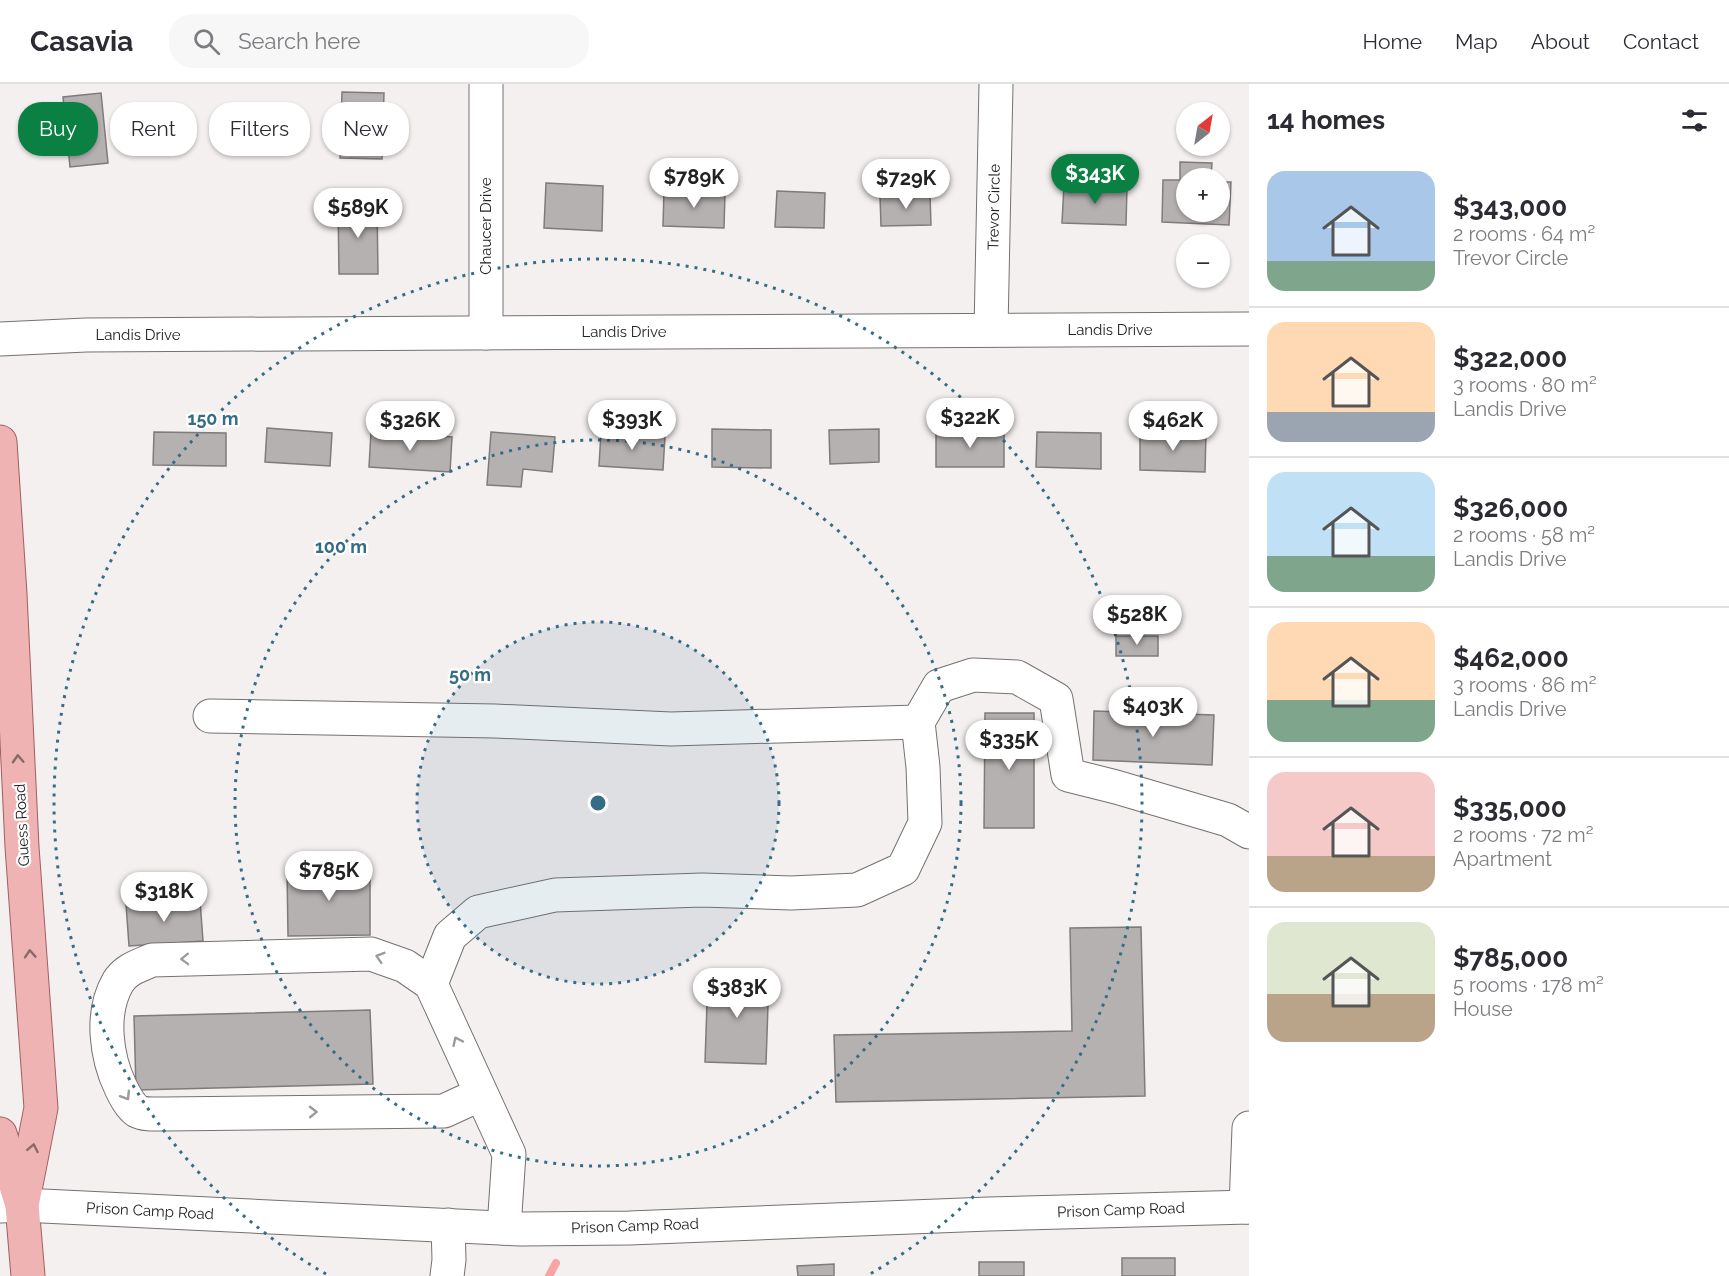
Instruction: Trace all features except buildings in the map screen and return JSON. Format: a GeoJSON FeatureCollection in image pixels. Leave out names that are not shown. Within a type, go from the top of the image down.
{"type":"FeatureCollection","features":[{"type":"Feature","properties":{"kind":"main road","name":"Guess Road"},"geometry":{"type":"LineString","coordinates":[[0,442],[22,847],[41,1108],[11,1206]]}},
{"type":"Feature","properties":{"kind":"main road","name":"Guess Road"},"geometry":{"type":"LineString","coordinates":[[0,1134],[11,1206],[28,1276]]}},
{"type":"Feature","properties":{"kind":"street","name":"Chaucer Drive"},"geometry":{"type":"LineString","coordinates":[[486,84],[486,333]]}},
{"type":"Feature","properties":{"kind":"street","name":"Trevor Circle"},"geometry":{"type":"LineString","coordinates":[[991,330],[996,84]]}},
{"type":"Feature","properties":{"kind":"street","name":"Landis Drive"},"geometry":{"type":"LineString","coordinates":[[0,339],[86,335],[1249,329]]}},
{"type":"Feature","properties":{"kind":"street"},"geometry":{"type":"LineString","coordinates":[[431,984],[450,936],[478,912],[555,895],[691,890],[791,893],[857,890],[903,869],[925,823],[923,766],[918,722],[939,686],[973,675],[1017,677],[1056,699],[1068,775],[1228,820],[1249,832]]}},
{"type":"Feature","properties":{"kind":"street"},"geometry":{"type":"LineString","coordinates":[[210,716],[495,721],[671,729],[918,722]]}},
{"type":"Feature","properties":{"kind":"street"},"geometry":{"type":"LineString","coordinates":[[481,1094],[444,1111],[144,1113],[137,1110],[126,1098],[116,1077],[109,1053],[109,1002],[119,981],[128,970],[152,960],[371,954],[405,966],[431,984],[509,1154],[504,1228]]}},
{"type":"Feature","properties":{"kind":"street"},"geometry":{"type":"LineString","coordinates":[[1248,1207],[1249,1128]]}},
{"type":"Feature","properties":{"kind":"street","name":"Prison Camp Road"},"geometry":{"type":"LineString","coordinates":[[11,1206],[504,1228],[629,1228],[1248,1207]]}},
{"type":"Feature","properties":{"kind":"street"},"geometry":{"type":"LineString","coordinates":[[447,1276],[448,1225]]}},
{"type":"Feature","properties":{"kind":"waterway"},"geometry":{"type":"LineString","coordinates":[[549,1276],[556,1263]]}}]}
